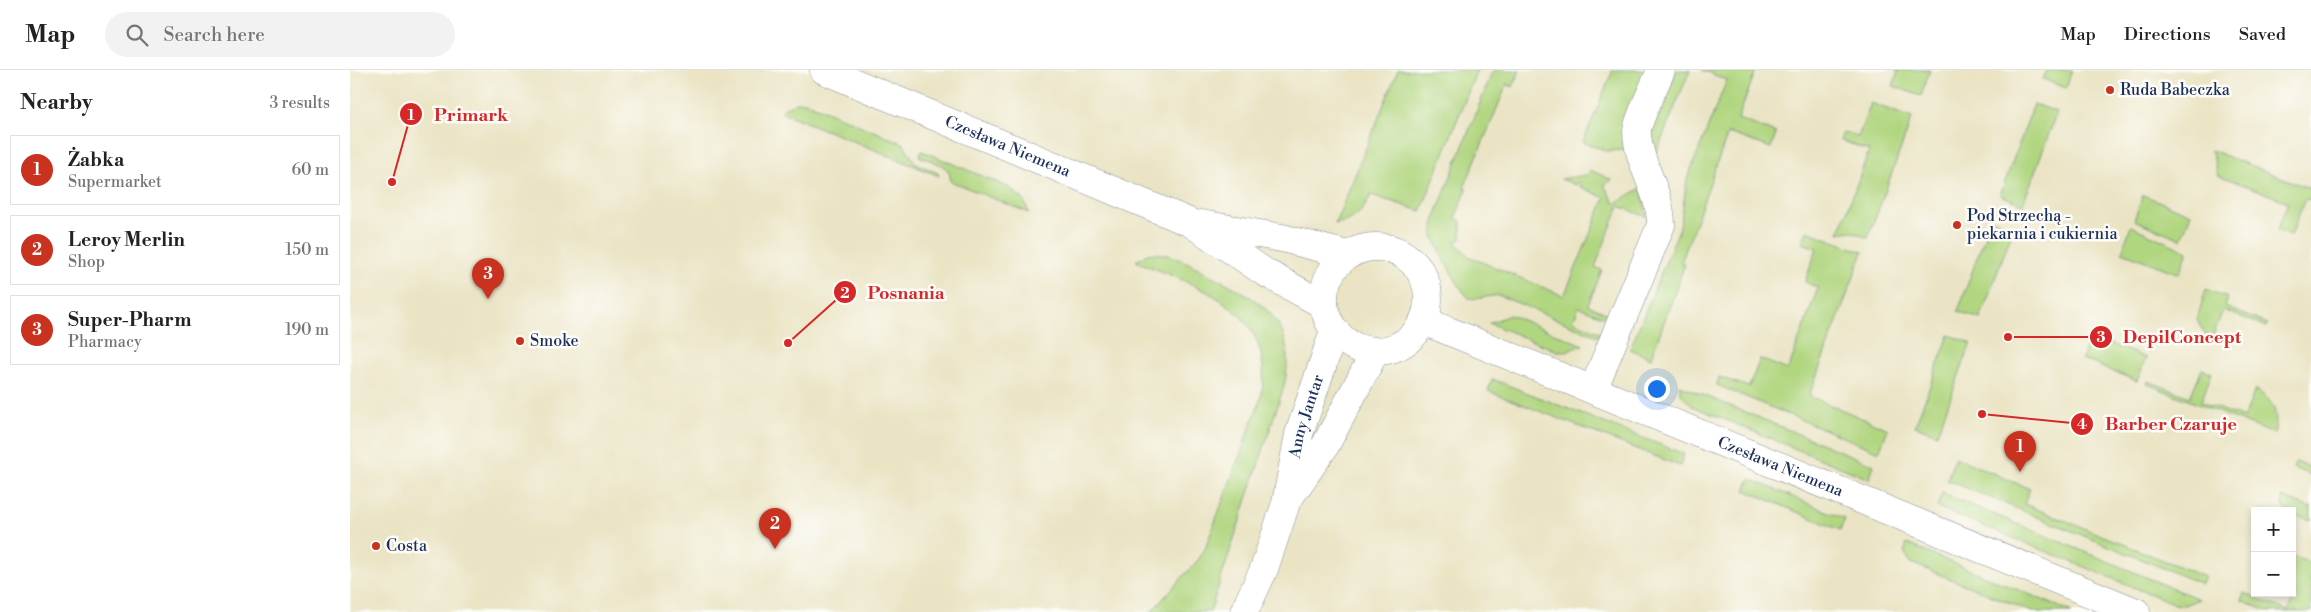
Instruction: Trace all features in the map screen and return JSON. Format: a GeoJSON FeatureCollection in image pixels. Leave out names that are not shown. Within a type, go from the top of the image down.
{"type":"FeatureCollection","features":[{"type":"Feature","properties":{"kind":"street","name":"Czesława Niemena"},"geometry":{"type":"LineString","coordinates":[[824,70],[1191,223],[1266,273],[1324,305]]}},
{"type":"Feature","properties":{"kind":"street"},"geometry":{"type":"LineString","coordinates":[[1593,390],[1661,226],[1658,200],[1642,164],[1637,130],[1661,70]]}},
{"type":"Feature","properties":{"kind":"street","name":"Czesława Niemena"},"geometry":{"type":"LineString","coordinates":[[1191,223],[1282,238],[1348,255]]}},
{"type":"Feature","properties":{"kind":"street"},"geometry":{"type":"LineString","coordinates":[[1377,247],[1392,250],[1406,256],[1418,267],[1425,280],[1429,295],[1424,321],[1413,337],[1401,346],[1375,352],[1356,348],[1344,341],[1334,331],[1327,319],[1324,291],[1328,278],[1337,265],[1348,255],[1362,249],[1377,247]]}},
{"type":"Feature","properties":{"kind":"street","name":"Czesława Niemena"},"geometry":{"type":"LineString","coordinates":[[1424,321],[2136,612]]}},
{"type":"Feature","properties":{"kind":"street","name":"Anny Jantar"},"geometry":{"type":"LineString","coordinates":[[1244,612],[1264,569],[1286,503],[1299,434],[1334,331]]}},
{"type":"Feature","properties":{"kind":"street","name":"Anny Jantar"},"geometry":{"type":"LineString","coordinates":[[1286,503],[1325,446],[1375,352]]}},
{"type":"Feature","properties":{"kind":"street","name":"Anny Jantar"},"geometry":{"type":"LineString","coordinates":[[1261,612],[1264,569]]}},
{"type":"Feature","properties":{"kind":"green space"},"geometry":{"type":"Polygon","coordinates":[[[1398,70],[1477,70],[1421,211],[1371,195],[1357,215],[1348,221],[1335,224],[1398,70]]]}},
{"type":"Feature","properties":{"kind":"green space"},"geometry":{"type":"Polygon","coordinates":[[[1493,70],[1520,70],[1513,87],[1507,84],[1464,188],[1467,189],[1455,218],[1461,221],[1461,239],[1455,242],[1470,257],[1564,296],[1605,198],[1579,186],[1580,183],[1577,182],[1576,185],[1561,179],[1587,175],[1590,170],[1612,180],[1604,185],[1615,204],[1641,188],[1647,217],[1619,206],[1595,267],[1602,270],[1588,305],[1608,314],[1607,318],[1579,307],[1573,321],[1601,333],[1599,337],[1501,296],[1469,298],[1454,278],[1433,234],[1436,214],[1493,70]]]}},
{"type":"Feature","properties":{"kind":"green space"},"geometry":{"type":"Polygon","coordinates":[[[1613,70],[1647,70],[1625,123],[1624,150],[1606,151],[1583,142],[1613,70]]]}},
{"type":"Feature","properties":{"kind":"green space"},"geometry":{"type":"Polygon","coordinates":[[[1677,70],[1690,70],[1653,161],[1651,130],[1677,70]]]}},
{"type":"Feature","properties":{"kind":"green space"},"geometry":{"type":"Polygon","coordinates":[[[1702,70],[1756,70],[1738,119],[1776,133],[1771,148],[1728,133],[1681,263],[1685,264],[1651,358],[1630,349],[1680,227],[1687,179],[1727,80],[1702,70]]]}},
{"type":"Feature","properties":{"kind":"green space"},"geometry":{"type":"Polygon","coordinates":[[[1895,70],[1930,70],[1921,96],[1893,86],[1898,72],[1895,70]]]}},
{"type":"Feature","properties":{"kind":"green space"},"geometry":{"type":"Polygon","coordinates":[[[2047,70],[2072,70],[2066,88],[2043,79],[2047,70]]]}},
{"type":"Feature","properties":{"kind":"green space"},"geometry":{"type":"Polygon","coordinates":[[[798,102],[805,102],[904,144],[915,163],[938,173],[939,176],[781,112],[786,107],[798,102]]]}},
{"type":"Feature","properties":{"kind":"green space"},"geometry":{"type":"Polygon","coordinates":[[[1871,103],[1912,118],[1868,238],[1850,231],[1839,233],[1869,151],[1840,140],[1843,132],[1858,137],[1871,103]]]}},
{"type":"Feature","properties":{"kind":"green space"},"geometry":{"type":"Polygon","coordinates":[[[2034,104],[2057,112],[2023,204],[2000,195],[2034,104]]]}},
{"type":"Feature","properties":{"kind":"green space"},"geometry":{"type":"Polygon","coordinates":[[[2211,150],[2311,189],[2311,200],[2305,199],[2291,236],[2277,231],[2288,202],[2218,175],[2211,150]]]}},
{"type":"Feature","properties":{"kind":"green space"},"geometry":{"type":"Polygon","coordinates":[[[922,151],[1008,187],[1023,199],[1029,213],[950,181],[950,175],[944,167],[919,156],[922,151]]]}},
{"type":"Feature","properties":{"kind":"green space"},"geometry":{"type":"Polygon","coordinates":[[[2143,195],[2191,214],[2181,239],[2134,220],[2143,195]]]}},
{"type":"Feature","properties":{"kind":"green space"},"geometry":{"type":"Polygon","coordinates":[[[1991,219],[2014,227],[1980,319],[1958,311],[1991,219]]]}},
{"type":"Feature","properties":{"kind":"green space"},"geometry":{"type":"Polygon","coordinates":[[[2131,226],[2188,252],[2179,274],[2122,252],[2131,226]]]}},
{"type":"Feature","properties":{"kind":"green space"},"geometry":{"type":"Polygon","coordinates":[[[1807,231],[1863,252],[1809,396],[1888,429],[1879,452],[1717,385],[1719,377],[1749,387],[1760,359],[1788,370],[1818,288],[1805,282],[1817,248],[1802,243],[1807,231]]]}},
{"type":"Feature","properties":{"kind":"green space"},"geometry":{"type":"Polygon","coordinates":[[[1155,253],[1171,256],[1185,262],[1247,295],[1273,316],[1281,329],[1286,345],[1287,364],[1284,386],[1210,612],[1151,612],[1198,560],[1205,549],[1261,398],[1263,368],[1258,343],[1246,323],[1229,306],[1185,281],[1136,261],[1147,254],[1155,253]]]}},
{"type":"Feature","properties":{"kind":"green space"},"geometry":{"type":"Polygon","coordinates":[[[2206,289],[2228,298],[2225,307],[2267,324],[2266,327],[2223,310],[2212,338],[2204,333],[2197,319],[2206,289]]]}},
{"type":"Feature","properties":{"kind":"green space"},"geometry":{"type":"Polygon","coordinates":[[[1510,315],[1583,345],[1567,351],[1557,351],[1489,323],[1510,315]]]}},
{"type":"Feature","properties":{"kind":"green space"},"geometry":{"type":"Polygon","coordinates":[[[1949,335],[1971,343],[1937,434],[1915,426],[1949,335]]]}},
{"type":"Feature","properties":{"kind":"green space"},"geometry":{"type":"Polygon","coordinates":[[[2091,336],[2146,358],[2137,381],[2082,359],[2091,336]]]}},
{"type":"Feature","properties":{"kind":"green space"},"geometry":{"type":"Polygon","coordinates":[[[2202,369],[2212,373],[2201,402],[2244,418],[2255,390],[2267,398],[2274,408],[2276,420],[2274,434],[2147,384],[2148,381],[2190,397],[2202,369]]]}},
{"type":"Feature","properties":{"kind":"green space"},"geometry":{"type":"Polygon","coordinates":[[[1492,379],[1684,454],[1680,466],[1488,391],[1492,379]]]}},
{"type":"Feature","properties":{"kind":"green space"},"geometry":{"type":"Polygon","coordinates":[[[1679,385],[1874,465],[1869,479],[1692,406],[1681,394],[1679,385]]]}},
{"type":"Feature","properties":{"kind":"green space"},"geometry":{"type":"Polygon","coordinates":[[[1955,457],[2030,489],[2024,504],[2205,577],[2202,584],[1947,480],[1955,457]]]}},
{"type":"Feature","properties":{"kind":"green space"},"geometry":{"type":"Polygon","coordinates":[[[2296,462],[2311,468],[2311,475],[2293,468],[2296,462]]]}},
{"type":"Feature","properties":{"kind":"green space"},"geometry":{"type":"Polygon","coordinates":[[[1750,479],[1845,519],[1840,530],[1745,490],[1750,479]]]}},
{"type":"Feature","properties":{"kind":"green space"},"geometry":{"type":"Polygon","coordinates":[[[1942,493],[2199,599],[2184,605],[2175,604],[1937,507],[1942,493]]]}},
{"type":"Feature","properties":{"kind":"green space"},"geometry":{"type":"Polygon","coordinates":[[[2282,497],[2310,508],[2311,506],[2311,520],[2296,516],[2296,507],[2283,507],[2282,497]]]}},
{"type":"Feature","properties":{"kind":"green space"},"geometry":{"type":"Polygon","coordinates":[[[1907,544],[2072,612],[2032,612],[1911,563],[1904,552],[1907,544]]]}},
{"type":"Feature","properties":{"kind":"green space"},"geometry":{"type":"Polygon","coordinates":[[[2296,558],[2311,562],[2311,612],[2269,612],[2241,600],[2244,593],[2288,611],[2294,597],[2296,597],[2296,558]]]}},
{"type":"Feature","properties":{"kind":"place","name":"Ruda Babeczka"},"geometry":{"type":"Point","coordinates":[2110,90]}},
{"type":"Feature","properties":{"kind":"place","name":"Primark"},"geometry":{"type":"Point","coordinates":[392,182]}},
{"type":"Feature","properties":{"kind":"place","name":"Pod Strzechą - piekarnia i cukiernia"},"geometry":{"type":"Point","coordinates":[1957,225]}},
{"type":"Feature","properties":{"kind":"place","name":"Super-Pharm"},"geometry":{"type":"Point","coordinates":[488,299]}},
{"type":"Feature","properties":{"kind":"place","name":"DepilConcept"},"geometry":{"type":"Point","coordinates":[2008,337]}},
{"type":"Feature","properties":{"kind":"place","name":"Smoke"},"geometry":{"type":"Point","coordinates":[520,341]}},
{"type":"Feature","properties":{"kind":"place","name":"Posnania"},"geometry":{"type":"Point","coordinates":[788,343]}},
{"type":"Feature","properties":{"kind":"place","name":"Barber Czaruje"},"geometry":{"type":"Point","coordinates":[1982,414]}},
{"type":"Feature","properties":{"kind":"place","name":"Żabka"},"geometry":{"type":"Point","coordinates":[2020,472]}},
{"type":"Feature","properties":{"kind":"place","name":"Costa"},"geometry":{"type":"Point","coordinates":[376,546]}},
{"type":"Feature","properties":{"kind":"place","name":"Leroy Merlin"},"geometry":{"type":"Point","coordinates":[775,549]}}]}
